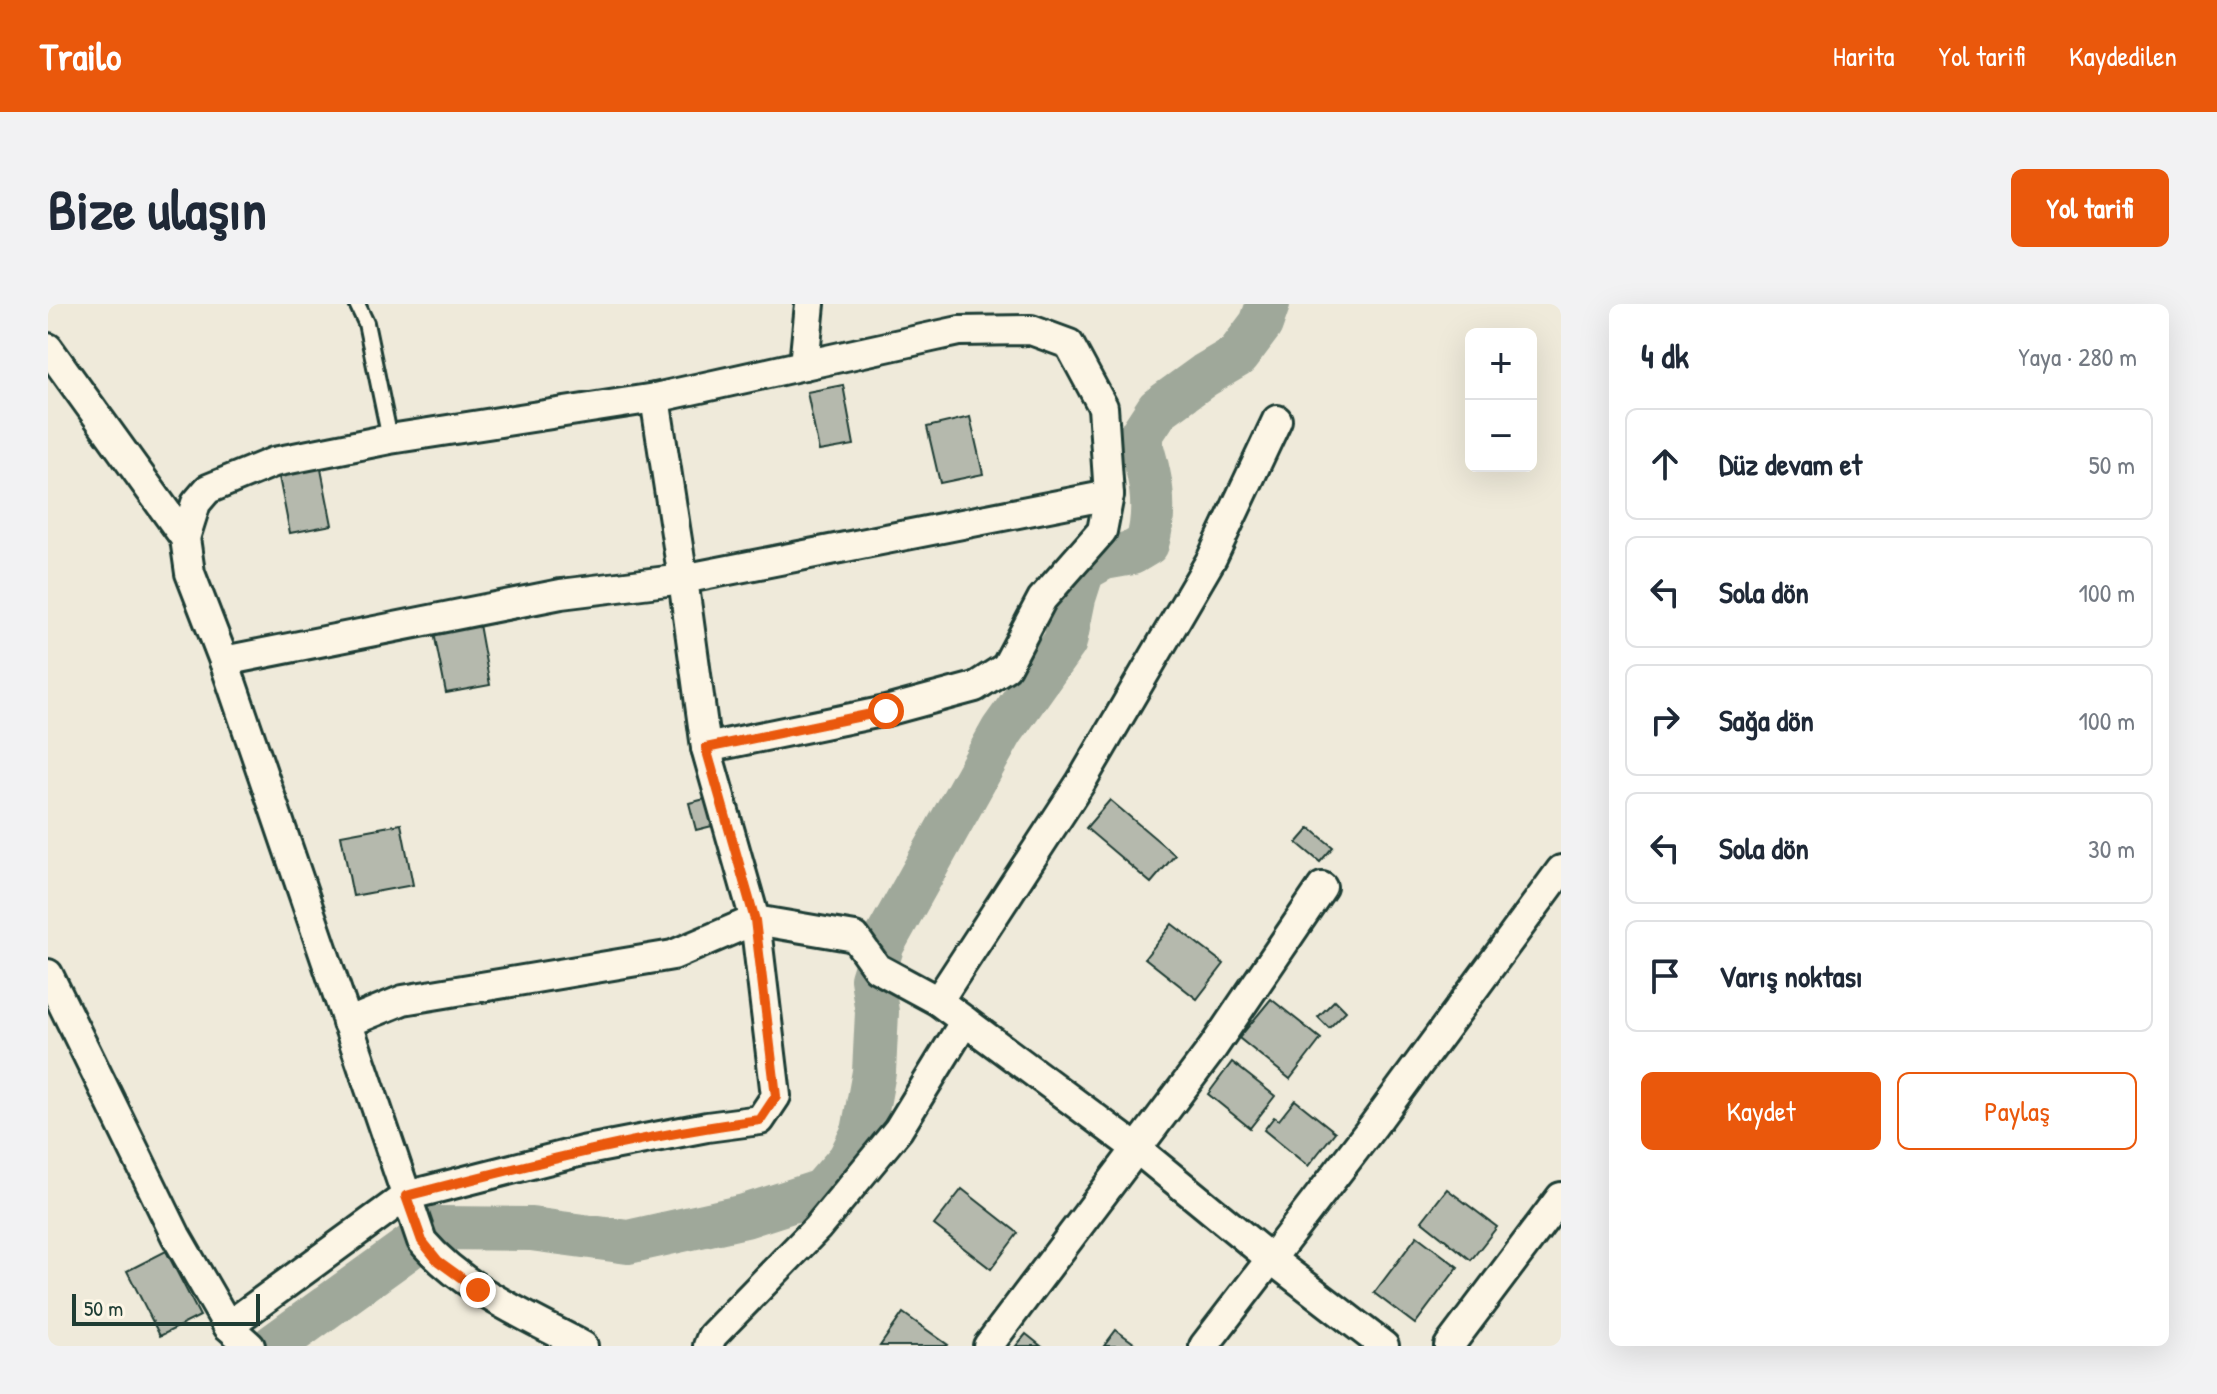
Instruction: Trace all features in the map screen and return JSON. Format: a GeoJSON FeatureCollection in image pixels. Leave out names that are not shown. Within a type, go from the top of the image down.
{"type":"FeatureCollection","features":[{"type":"Feature","properties":{"kind":"street"},"geometry":{"type":"LineString","coordinates":[[804,365],[810,304]]}},
{"type":"Feature","properties":{"kind":"street"},"geometry":{"type":"LineString","coordinates":[[583,1346],[478,1290],[438,1261],[422,1241],[224,661],[190,573],[185,538],[196,503],[208,489],[274,462],[390,439],[655,398],[959,331],[1031,330],[1069,344],[1103,407],[1109,495],[1102,531],[1042,599],[1006,667],[975,687],[886,711],[706,748]]}},
{"type":"Feature","properties":{"kind":"street"},"geometry":{"type":"LineString","coordinates":[[48,348],[185,538]]}},
{"type":"Feature","properties":{"kind":"street"},"geometry":{"type":"LineString","coordinates":[[228,1326],[406,1196],[582,1151],[760,1120],[776,1096],[755,920],[706,748],[655,398]]}},
{"type":"Feature","properties":{"kind":"street"},"geometry":{"type":"LineString","coordinates":[[938,1001],[1081,782],[1205,571],[1277,420]]}},
{"type":"Feature","properties":{"kind":"street"},"geometry":{"type":"LineString","coordinates":[[224,661],[561,594],[683,579],[1109,495]]}},
{"type":"Feature","properties":{"kind":"street"},"geometry":{"type":"LineString","coordinates":[[1204,1346],[1373,1126],[1561,870]]}},
{"type":"Feature","properties":{"kind":"street"},"geometry":{"type":"LineString","coordinates":[[988,1346],[1212,1049],[1322,887]]}},
{"type":"Feature","properties":{"kind":"street"},"geometry":{"type":"LineString","coordinates":[[347,1023],[403,1000],[673,955],[755,920],[855,937],[877,968],[938,1001],[1137,1149],[1271,1259],[1384,1346]]}},
{"type":"Feature","properties":{"kind":"street"},"geometry":{"type":"LineString","coordinates":[[48,974],[176,1236],[228,1326],[250,1346]]}},
{"type":"Feature","properties":{"kind":"street"},"geometry":{"type":"LineString","coordinates":[[708,1346],[712,1336],[817,1228],[898,1130],[965,1021]]}},
{"type":"Feature","properties":{"kind":"street"},"geometry":{"type":"LineString","coordinates":[[1449,1346],[1561,1197]]}},
{"type":"Feature","properties":{"kind":"lane"},"geometry":{"type":"LineString","coordinates":[[357,304],[366,323],[390,439]]}},
{"type":"Feature","properties":{"kind":"building"},"geometry":{"type":"Polygon","coordinates":[[[843,385],[854,445],[819,451],[807,392],[843,385]]]}},
{"type":"Feature","properties":{"kind":"building"},"geometry":{"type":"Polygon","coordinates":[[[970,417],[983,474],[940,483],[927,427],[970,417]]]}},
{"type":"Feature","properties":{"kind":"building"},"geometry":{"type":"Polygon","coordinates":[[[320,464],[332,525],[290,533],[278,472],[320,464]]]}},
{"type":"Feature","properties":{"kind":"building"},"geometry":{"type":"Polygon","coordinates":[[[478,619],[490,685],[446,693],[433,628],[478,619]]]}},
{"type":"Feature","properties":{"kind":"building"},"geometry":{"type":"Polygon","coordinates":[[[709,798],[716,825],[696,830],[689,803],[709,798]]]}},
{"type":"Feature","properties":{"kind":"building"},"geometry":{"type":"Polygon","coordinates":[[[1110,800],[1175,855],[1151,883],[1086,828],[1110,800]]]}},
{"type":"Feature","properties":{"kind":"building"},"geometry":{"type":"Polygon","coordinates":[[[401,824],[413,885],[353,896],[341,835],[401,824]]]}},
{"type":"Feature","properties":{"kind":"building"},"geometry":{"type":"Polygon","coordinates":[[[1310,828],[1333,847],[1320,862],[1297,843],[1310,828]]]}},
{"type":"Feature","properties":{"kind":"building"},"geometry":{"type":"Polygon","coordinates":[[[1172,924],[1224,964],[1197,999],[1145,958],[1172,924]]]}},
{"type":"Feature","properties":{"kind":"building"},"geometry":{"type":"Polygon","coordinates":[[[1271,999],[1321,1039],[1290,1079],[1239,1038],[1271,999]]]}},
{"type":"Feature","properties":{"kind":"building"},"geometry":{"type":"Polygon","coordinates":[[[1335,1000],[1346,1011],[1329,1028],[1318,1017],[1335,1000]]]}},
{"type":"Feature","properties":{"kind":"building"},"geometry":{"type":"Polygon","coordinates":[[[1232,1062],[1275,1096],[1250,1128],[1208,1094],[1232,1062]]]}},
{"type":"Feature","properties":{"kind":"building"},"geometry":{"type":"Polygon","coordinates":[[[1295,1100],[1335,1132],[1308,1166],[1264,1130],[1274,1117],[1279,1120],[1295,1100]]]}},
{"type":"Feature","properties":{"kind":"building"},"geometry":{"type":"Polygon","coordinates":[[[962,1189],[1018,1233],[991,1269],[934,1225],[962,1189]]]}},
{"type":"Feature","properties":{"kind":"building"},"geometry":{"type":"Polygon","coordinates":[[[1447,1189],[1497,1227],[1471,1260],[1422,1221],[1447,1189]]]}},
{"type":"Feature","properties":{"kind":"building"},"geometry":{"type":"Polygon","coordinates":[[[1417,1236],[1458,1267],[1415,1324],[1374,1293],[1417,1236]]]}},
{"type":"Feature","properties":{"kind":"building"},"geometry":{"type":"Polygon","coordinates":[[[166,1251],[200,1316],[160,1336],[127,1271],[166,1251]]]}},
{"type":"Feature","properties":{"kind":"building"},"geometry":{"type":"Polygon","coordinates":[[[903,1313],[948,1345],[880,1346],[903,1313]]]}},
{"type":"Feature","properties":{"kind":"building"},"geometry":{"type":"Polygon","coordinates":[[[1116,1330],[1138,1346],[1104,1346],[1116,1330]]]}},
{"type":"Feature","properties":{"kind":"building"},"geometry":{"type":"Polygon","coordinates":[[[1026,1334],[1041,1346],[1016,1346],[1026,1334]]]}},
{"type":"Feature","properties":{"kind":"waterway"},"geometry":{"type":"LineString","coordinates":[[273,1346],[436,1228],[531,1229],[628,1242],[745,1216],[822,1191],[849,1160],[863,1132],[874,1072],[877,1012],[872,979],[883,944],[1002,731],[1065,642],[1083,570],[1104,558],[1132,553],[1147,544],[1152,504],[1139,438],[1158,409],[1237,356],[1261,324],[1268,304]]}},
{"type":"Feature","properties":{"kind":"route"},"geometry":{"type":"LineString","coordinates":[[478,1290],[438,1261],[422,1241],[406,1196],[582,1151],[760,1120],[776,1096],[755,920],[706,748],[886,711]]}}]}
